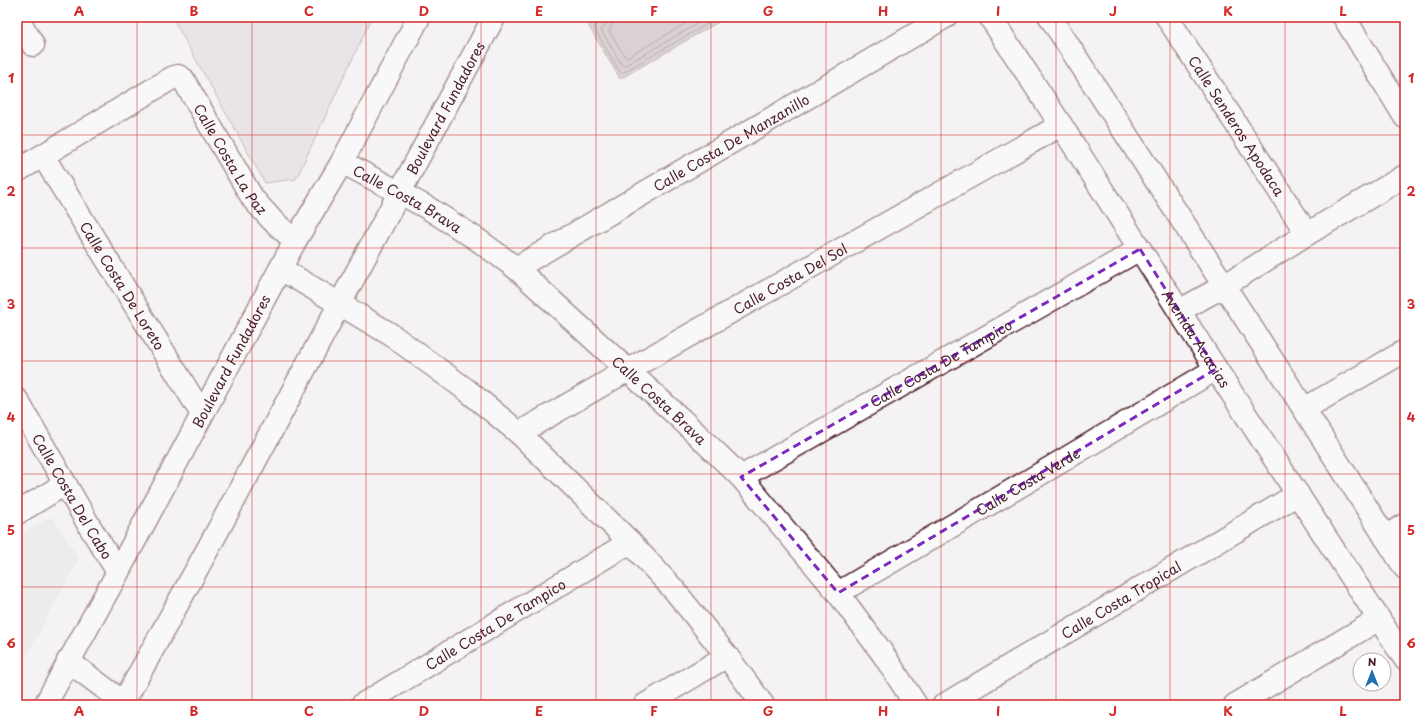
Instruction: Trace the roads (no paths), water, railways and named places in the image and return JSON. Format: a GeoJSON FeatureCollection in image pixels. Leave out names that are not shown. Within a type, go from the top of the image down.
{"type":"FeatureCollection","features":[{"type":"Feature","properties":{"kind":"street"},"geometry":{"type":"LineString","coordinates":[[17,17],[33,45]]}},
{"type":"Feature","properties":{"kind":"street","name":"Boulevard Fundadores"},"geometry":{"type":"LineString","coordinates":[[44,705],[118,572],[295,241],[342,162],[419,17]]}},
{"type":"Feature","properties":{"kind":"street","name":"Boulevard Fundadores"},"geometry":{"type":"LineString","coordinates":[[125,704],[494,17]]}},
{"type":"Feature","properties":{"kind":"street","name":"Calle Costa De Manzanillo"},"geometry":{"type":"LineString","coordinates":[[516,268],[945,17]]}},
{"type":"Feature","properties":{"kind":"street","name":"Avenida Acacias"},"geometry":{"type":"LineString","coordinates":[[990,17],[1061,124],[1216,369],[1405,659]]}},
{"type":"Feature","properties":{"kind":"street"},"geometry":{"type":"LineString","coordinates":[[1050,17],[1304,408],[1384,537],[1405,568]]}},
{"type":"Feature","properties":{"kind":"street","name":"Calle Senderos Apodaca"},"geometry":{"type":"LineString","coordinates":[[1167,17],[1307,234]]}},
{"type":"Feature","properties":{"kind":"street"},"geometry":{"type":"LineString","coordinates":[[1344,17],[1405,117]]}},
{"type":"Feature","properties":{"kind":"street","name":"Calle Costa La Paz"},"geometry":{"type":"LineString","coordinates":[[43,156],[172,78],[178,76],[183,79],[253,199],[272,220],[295,241]]}},
{"type":"Feature","properties":{"kind":"street","name":"Calle Costa Del Sol"},"geometry":{"type":"LineString","coordinates":[[519,433],[1061,124]]}},
{"type":"Feature","properties":{"kind":"street"},"geometry":{"type":"LineString","coordinates":[[17,171],[43,156]]}},
{"type":"Feature","properties":{"kind":"street","name":"Calle Costa De Loreto"},"geometry":{"type":"LineString","coordinates":[[43,156],[202,414]]}},
{"type":"Feature","properties":{"kind":"street","name":"Calle Costa Brava"},"geometry":{"type":"LineString","coordinates":[[342,162],[428,208],[478,240],[516,268],[628,370],[741,478],[838,593],[883,654],[916,705]]}},
{"type":"Feature","properties":{"kind":"street"},"geometry":{"type":"LineString","coordinates":[[1179,311],[1224,286],[1307,234],[1405,176]]}},
{"type":"Feature","properties":{"kind":"street","name":"Calle Costa De Tampico"},"geometry":{"type":"LineString","coordinates":[[741,478],[1140,249]]}},
{"type":"Feature","properties":{"kind":"street"},"geometry":{"type":"LineString","coordinates":[[281,269],[390,334],[468,391],[519,433],[630,542],[675,592],[727,656],[763,705]]}},
{"type":"Feature","properties":{"kind":"street"},"geometry":{"type":"LineString","coordinates":[[1304,408],[1405,351]]}},
{"type":"Feature","properties":{"kind":"street","name":"Calle Costa Verde"},"geometry":{"type":"LineString","coordinates":[[838,593],[1035,478],[1216,369]]}},
{"type":"Feature","properties":{"kind":"street","name":"Calle Costa Del Cabo"},"geometry":{"type":"LineString","coordinates":[[17,400],[90,527],[118,572]]}},
{"type":"Feature","properties":{"kind":"street"},"geometry":{"type":"LineString","coordinates":[[17,513],[66,484]]}},
{"type":"Feature","properties":{"kind":"street","name":"Calle Costa Tropical"},"geometry":{"type":"LineString","coordinates":[[944,705],[1298,494]]}},
{"type":"Feature","properties":{"kind":"street"},"geometry":{"type":"LineString","coordinates":[[1384,537],[1405,525]]}},
{"type":"Feature","properties":{"kind":"street","name":"Calle Costa De Tampico"},"geometry":{"type":"LineString","coordinates":[[362,705],[630,542]]}},
{"type":"Feature","properties":{"kind":"street"},"geometry":{"type":"LineString","coordinates":[[1235,705],[1379,619]]}},
{"type":"Feature","properties":{"kind":"street"},"geometry":{"type":"LineString","coordinates":[[645,705],[727,656]]}},
{"type":"Feature","properties":{"kind":"street"},"geometry":{"type":"LineString","coordinates":[[68,661],[125,704]]}},
{"type":"Feature","properties":{"kind":"water"},"geometry":{"type":"Polygon","coordinates":[[[602,17],[727,17],[620,79],[588,25],[602,17]]]}}]}
